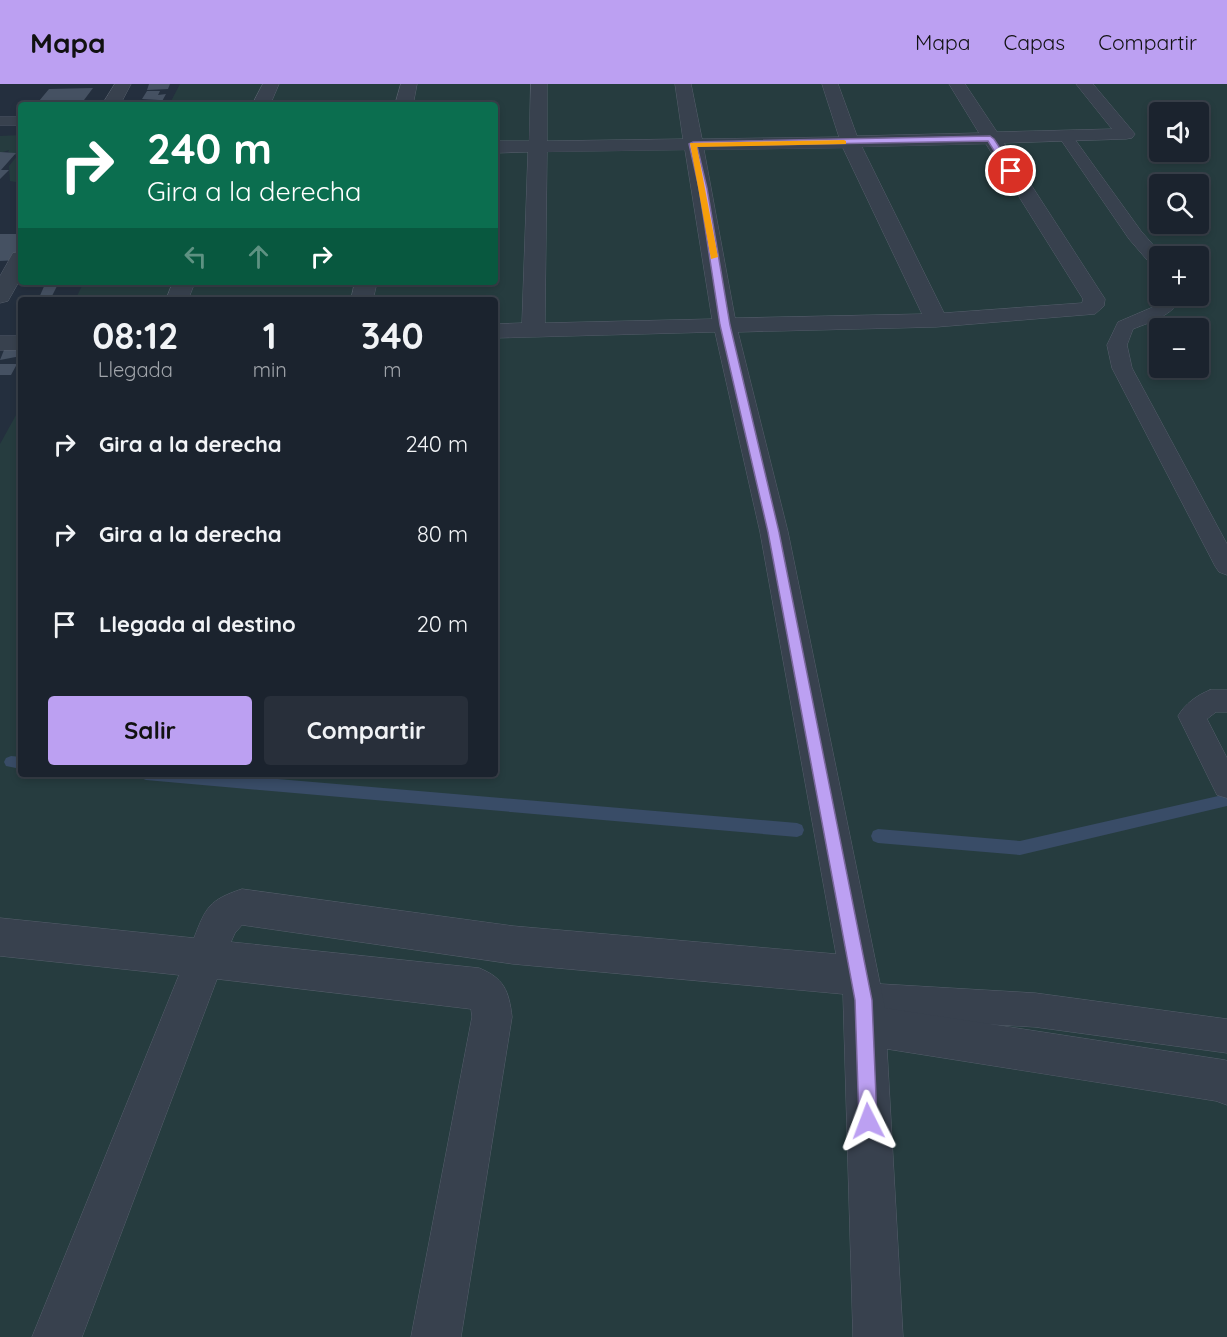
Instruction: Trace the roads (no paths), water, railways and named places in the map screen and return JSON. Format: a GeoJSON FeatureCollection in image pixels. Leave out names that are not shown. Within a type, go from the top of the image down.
{"type":"FeatureCollection","features":[{"type":"Feature","properties":{"kind":"street"},"geometry":{"type":"LineString","coordinates":[[113,102],[123,84]]}},
{"type":"Feature","properties":{"kind":"street"},"geometry":{"type":"LineString","coordinates":[[262,102],[271,84]]}},
{"type":"Feature","properties":{"kind":"street"},"geometry":{"type":"LineString","coordinates":[[405,102],[409,84]]}},
{"type":"Feature","properties":{"kind":"street"},"geometry":{"type":"LineString","coordinates":[[532,330],[540,84]]}},
{"type":"Feature","properties":{"kind":"street"},"geometry":{"type":"LineString","coordinates":[[683,84],[703,188],[725,325],[774,532],[862,1000],[878,1337]]}},
{"type":"Feature","properties":{"kind":"street"},"geometry":{"type":"LineString","coordinates":[[830,84],[850,142],[936,320]]}},
{"type":"Feature","properties":{"kind":"street"},"geometry":{"type":"LineString","coordinates":[[498,331],[936,320],[1087,309],[1093,306],[1094,300],[994,146],[957,84]]}},
{"type":"Feature","properties":{"kind":"street"},"geometry":{"type":"LineString","coordinates":[[498,147],[850,142],[994,146],[1071,143],[1132,148],[1125,134],[1084,84]]}},
{"type":"Feature","properties":{"kind":"street"},"geometry":{"type":"LineString","coordinates":[[0,296],[12,264]]}},
{"type":"Feature","properties":{"kind":"street"},"geometry":{"type":"LineString","coordinates":[[0,343],[18,343]]}},
{"type":"Feature","properties":{"kind":"street"},"geometry":{"type":"LineString","coordinates":[[57,1337],[220,921],[230,911],[242,906],[513,945],[862,1000],[1225,1081],[1227,1084]]}},
{"type":"Feature","properties":{"kind":"street"},"geometry":{"type":"LineString","coordinates":[[0,937],[205,961],[479,988],[490,1000],[492,1017],[436,1337]]}},
{"type":"Feature","properties":{"kind":"lane"},"geometry":{"type":"LineString","coordinates":[[0,122],[18,121]]}},
{"type":"Feature","properties":{"kind":"lane"},"geometry":{"type":"LineString","coordinates":[[1071,143],[1135,235],[1149,251]]}},
{"type":"Feature","properties":{"kind":"lane"},"geometry":{"type":"LineString","coordinates":[[1166,306],[1160,311],[1125,326],[1117,345],[1122,368],[1227,566]]}},
{"type":"Feature","properties":{"kind":"lane"},"geometry":{"type":"LineString","coordinates":[[1227,701],[1210,701],[1192,716],[1227,786]]}},
{"type":"Feature","properties":{"kind":"lane"},"geometry":{"type":"LineString","coordinates":[[862,1000],[1035,1010],[1227,1036]]}},
{"type":"Feature","properties":{"kind":"waterway"},"geometry":{"type":"LineString","coordinates":[[11,762],[18,763]]}},
{"type":"Feature","properties":{"kind":"waterway"},"geometry":{"type":"LineString","coordinates":[[181,777],[797,830]]}},
{"type":"Feature","properties":{"kind":"waterway"},"geometry":{"type":"LineString","coordinates":[[878,836],[1020,848],[1227,800]]}}]}
